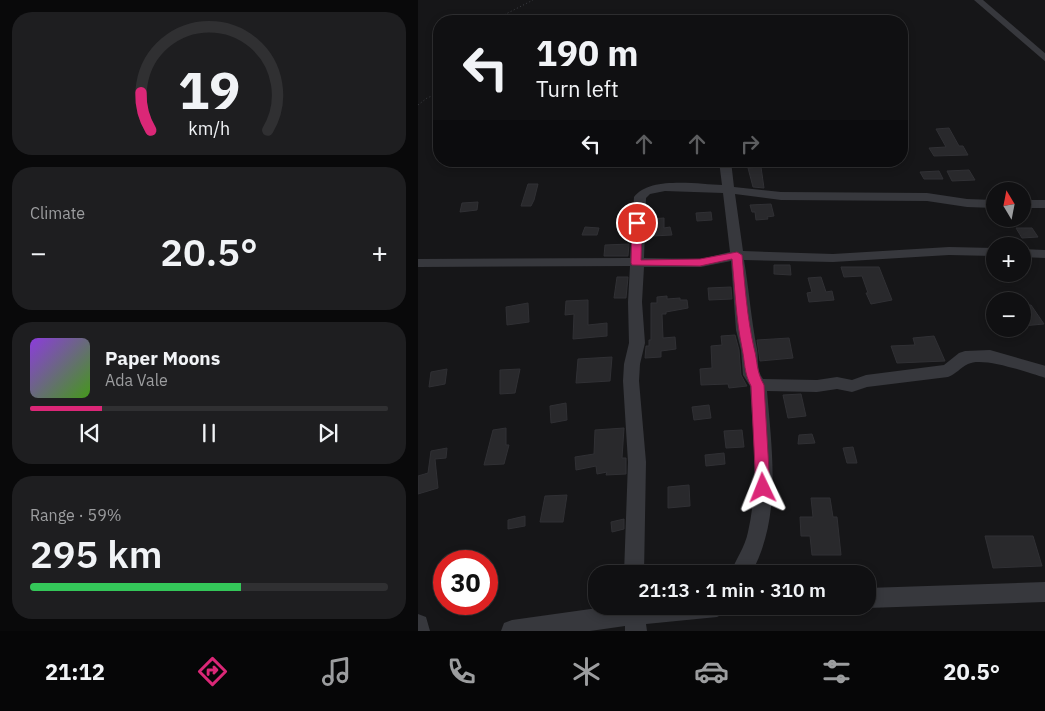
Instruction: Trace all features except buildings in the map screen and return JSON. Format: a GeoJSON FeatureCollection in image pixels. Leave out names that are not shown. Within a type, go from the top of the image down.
{"type":"FeatureCollection","features":[{"type":"Feature","properties":{"kind":"street"},"geometry":{"type":"LineString","coordinates":[[978,0],[1046,59]]}},
{"type":"Feature","properties":{"kind":"street"},"geometry":{"type":"LineString","coordinates":[[725,167],[737,255],[744,330],[749,350],[751,374],[758,385],[764,507],[750,560],[746,565]]}},
{"type":"Feature","properties":{"kind":"street"},"geometry":{"type":"LineString","coordinates":[[634,565],[637,462],[631,382],[632,364],[637,343],[635,302],[638,204],[640,196],[646,191],[665,187],[727,190],[770,196],[927,197],[986,204]]}},
{"type":"Feature","properties":{"kind":"street"},"geometry":{"type":"LineString","coordinates":[[1031,204],[1046,204]]}},
{"type":"Feature","properties":{"kind":"street"},"geometry":{"type":"LineString","coordinates":[[418,264],[558,261],[700,263],[737,255],[834,258],[950,251],[986,252]]}},
{"type":"Feature","properties":{"kind":"street"},"geometry":{"type":"LineString","coordinates":[[1031,253],[1046,254]]}},
{"type":"Feature","properties":{"kind":"street"},"geometry":{"type":"LineString","coordinates":[[758,385],[817,386],[838,383],[852,386],[866,381],[948,371],[965,356],[990,356],[1046,372]]}},
{"type":"Feature","properties":{"kind":"street"},"geometry":{"type":"LineString","coordinates":[[876,598],[1046,592]]}},
{"type":"Feature","properties":{"kind":"street"},"geometry":{"type":"LineString","coordinates":[[512,631],[650,615]]}},
{"type":"Feature","properties":{"kind":"street"},"geometry":{"type":"LineString","coordinates":[[418,625],[420,631]]}},
{"type":"Feature","properties":{"kind":"path"},"geometry":{"type":"LineString","coordinates":[[503,15],[526,7],[533,0]]}},
{"type":"Feature","properties":{"kind":"path"},"geometry":{"type":"LineString","coordinates":[[418,105],[433,96]]}},
{"type":"Feature","properties":{"kind":"route"},"geometry":{"type":"LineString","coordinates":[[637,223],[636,263],[700,263],[737,255],[744,330],[749,350],[751,374],[758,385],[763,488]]}}]}
